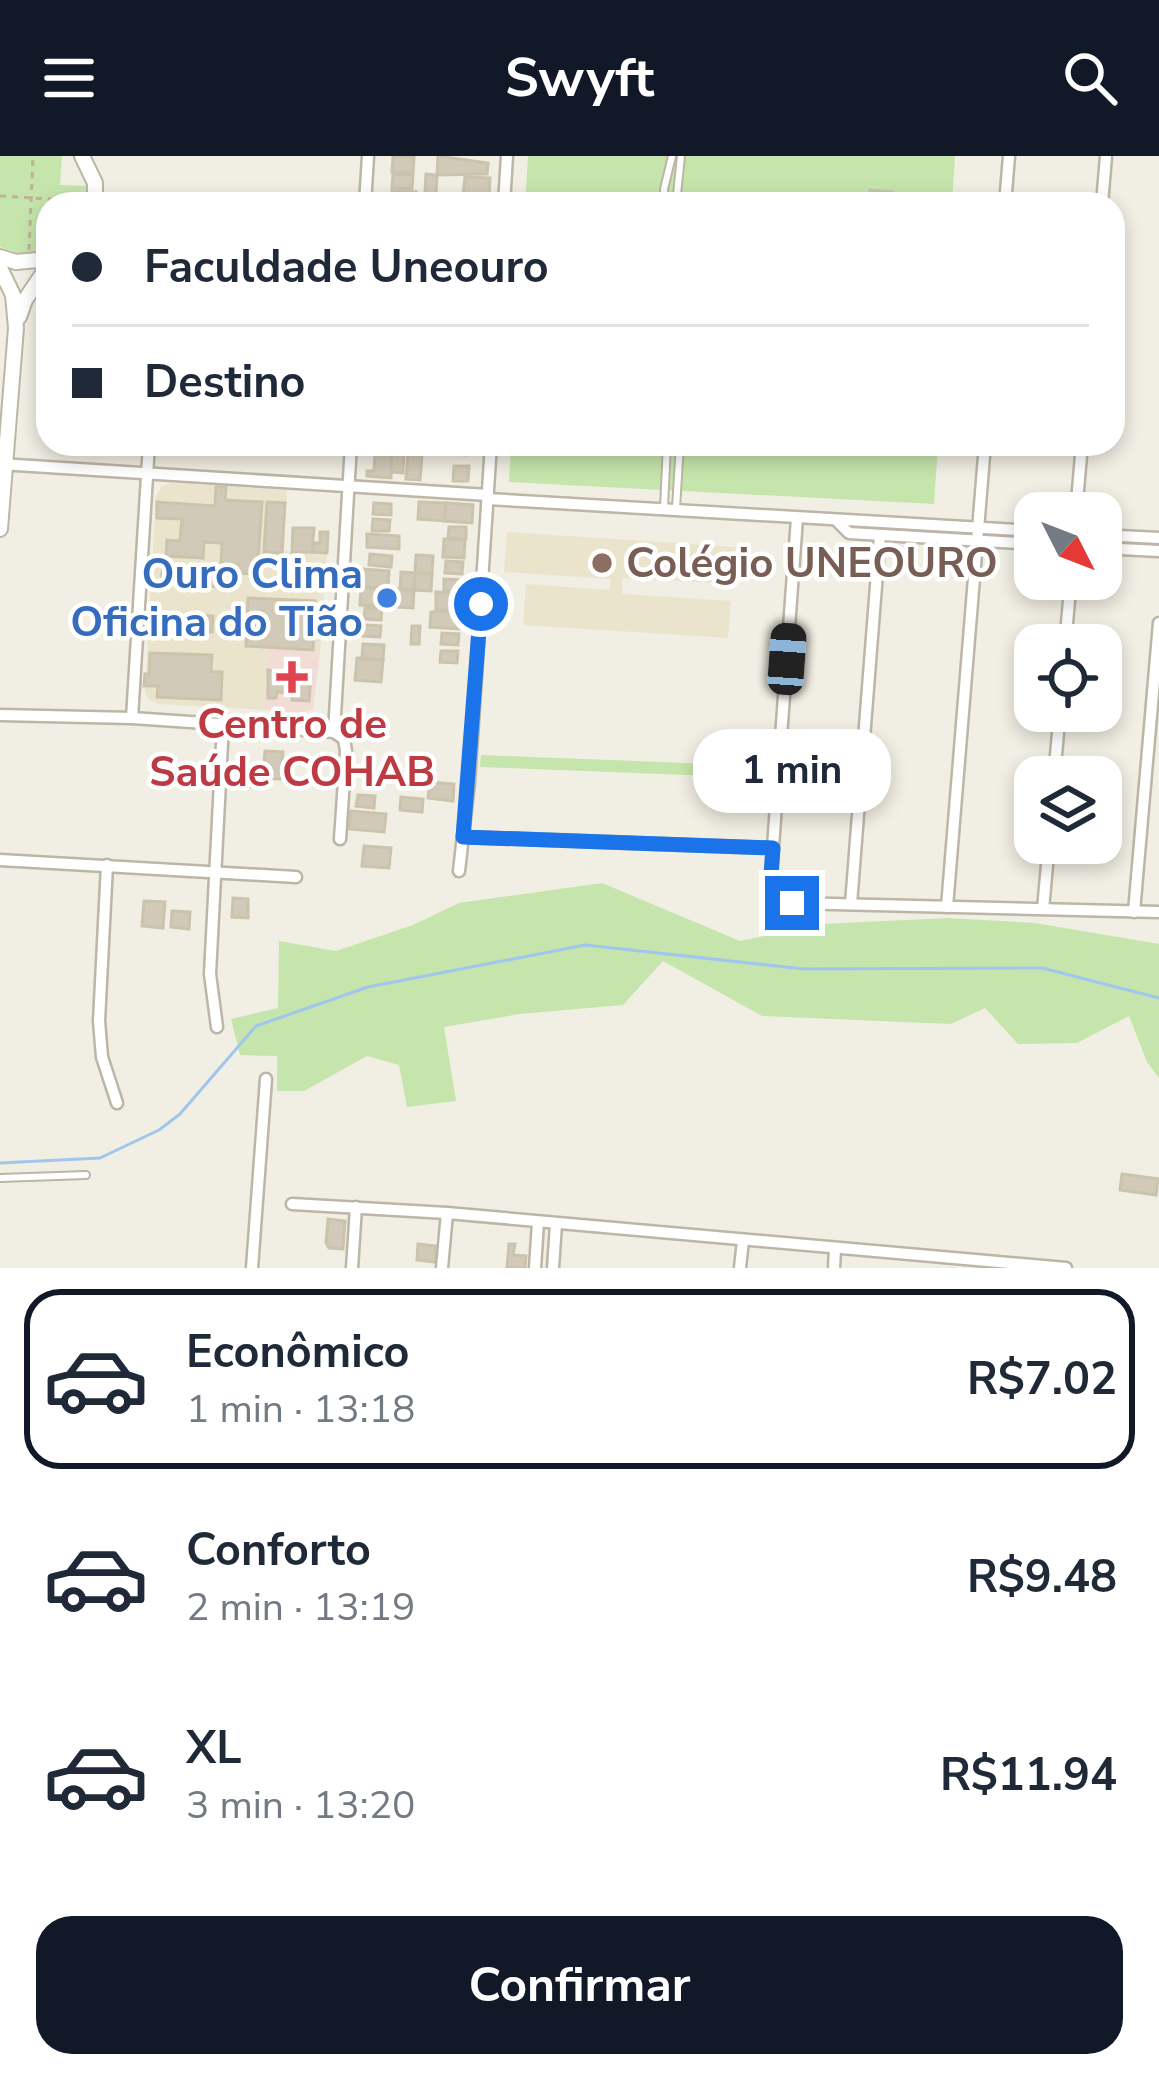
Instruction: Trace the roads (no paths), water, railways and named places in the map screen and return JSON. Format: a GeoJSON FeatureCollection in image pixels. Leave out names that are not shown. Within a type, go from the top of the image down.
{"type":"FeatureCollection","features":[{"type":"Feature","properties":{"kind":"street"},"geometry":{"type":"LineString","coordinates":[[83,156],[94,192]]}},
{"type":"Feature","properties":{"kind":"street"},"geometry":{"type":"LineString","coordinates":[[366,192],[368,156]]}},
{"type":"Feature","properties":{"kind":"street"},"geometry":{"type":"LineString","coordinates":[[505,192],[507,156]]}},
{"type":"Feature","properties":{"kind":"street"},"geometry":{"type":"LineString","coordinates":[[1006,192],[1009,156]]}},
{"type":"Feature","properties":{"kind":"street"},"geometry":{"type":"LineString","coordinates":[[1103,192],[1106,156]]}},
{"type":"Feature","properties":{"kind":"street"},"geometry":{"type":"LineString","coordinates":[[0,257],[36,262]]}},
{"type":"Feature","properties":{"kind":"street"},"geometry":{"type":"LineString","coordinates":[[0,268],[13,295],[16,328],[0,529]]}},
{"type":"Feature","properties":{"kind":"street"},"geometry":{"type":"LineString","coordinates":[[16,328],[36,282]]}},
{"type":"Feature","properties":{"kind":"street"},"geometry":{"type":"LineString","coordinates":[[132,718],[149,456]]}},
{"type":"Feature","properties":{"kind":"street"},"geometry":{"type":"LineString","coordinates":[[334,732],[350,456]]}},
{"type":"Feature","properties":{"kind":"street"},"geometry":{"type":"LineString","coordinates":[[459,871],[490,456]]}},
{"type":"Feature","properties":{"kind":"street"},"geometry":{"type":"LineString","coordinates":[[947,907],[984,456]]}},
{"type":"Feature","properties":{"kind":"street"},"geometry":{"type":"LineString","coordinates":[[1078,492],[1081,456]]}},
{"type":"Feature","properties":{"kind":"street"},"geometry":{"type":"LineString","coordinates":[[3,465],[670,508],[1014,540]]}},
{"type":"Feature","properties":{"kind":"street"},"geometry":{"type":"LineString","coordinates":[[797,518],[770,889],[774,895],[792,903],[1159,912]]}},
{"type":"Feature","properties":{"kind":"street"},"geometry":{"type":"LineString","coordinates":[[837,521],[849,533],[880,535],[1014,532]]}},
{"type":"Feature","properties":{"kind":"street"},"geometry":{"type":"LineString","coordinates":[[851,904],[880,535]]}},
{"type":"Feature","properties":{"kind":"street"},"geometry":{"type":"LineString","coordinates":[[1122,536],[1159,538]]}},
{"type":"Feature","properties":{"kind":"street"},"geometry":{"type":"LineString","coordinates":[[1122,549],[1159,551]]}},
{"type":"Feature","properties":{"kind":"street"},"geometry":{"type":"LineString","coordinates":[[1134,912],[1159,623]]}},
{"type":"Feature","properties":{"kind":"street"},"geometry":{"type":"LineString","coordinates":[[0,715],[132,718],[334,732],[344,740],[346,752],[340,838]]}},
{"type":"Feature","properties":{"kind":"street"},"geometry":{"type":"LineString","coordinates":[[217,1027],[210,974],[223,724]]}},
{"type":"Feature","properties":{"kind":"street"},"geometry":{"type":"LineString","coordinates":[[463,837],[773,848]]}},
{"type":"Feature","properties":{"kind":"street"},"geometry":{"type":"LineString","coordinates":[[0,860],[296,877]]}},
{"type":"Feature","properties":{"kind":"street"},"geometry":{"type":"LineString","coordinates":[[1043,909],[1046,864]]}},
{"type":"Feature","properties":{"kind":"street"},"geometry":{"type":"LineString","coordinates":[[107,866],[99,1021],[102,1058],[116,1103]]}},
{"type":"Feature","properties":{"kind":"street"},"geometry":{"type":"LineString","coordinates":[[252,1268],[266,1079]]}},
{"type":"Feature","properties":{"kind":"street"},"geometry":{"type":"LineString","coordinates":[[292,1204],[743,1240],[935,1263],[1066,1268]]}},
{"type":"Feature","properties":{"kind":"street"},"geometry":{"type":"LineString","coordinates":[[352,1268],[356,1207]]}},
{"type":"Feature","properties":{"kind":"street"},"geometry":{"type":"LineString","coordinates":[[442,1268],[447,1214]]}},
{"type":"Feature","properties":{"kind":"street"},"geometry":{"type":"LineString","coordinates":[[535,1268],[538,1222]]}},
{"type":"Feature","properties":{"kind":"street"},"geometry":{"type":"LineString","coordinates":[[553,1268],[556,1224]]}},
{"type":"Feature","properties":{"kind":"street"},"geometry":{"type":"LineString","coordinates":[[740,1268],[743,1240]]}},
{"type":"Feature","properties":{"kind":"street"},"geometry":{"type":"LineString","coordinates":[[834,1268],[835,1249]]}},
{"type":"Feature","properties":{"kind":"lane"},"geometry":{"type":"LineString","coordinates":[[664,192],[676,156]]}},
{"type":"Feature","properties":{"kind":"lane"},"geometry":{"type":"LineString","coordinates":[[676,156],[676,192]]}},
{"type":"Feature","properties":{"kind":"lane"},"geometry":{"type":"LineString","coordinates":[[668,456],[670,508]]}},
{"type":"Feature","properties":{"kind":"lane"},"geometry":{"type":"LineString","coordinates":[[670,508],[678,456]]}},
{"type":"Feature","properties":{"kind":"lane"},"geometry":{"type":"LineString","coordinates":[[0,1178],[86,1174]]}},
{"type":"Feature","properties":{"kind":"waterway"},"geometry":{"type":"LineString","coordinates":[[0,1163],[100,1158],[159,1130],[180,1114],[256,1026],[368,987],[585,945],[804,969],[1042,968],[1159,998]]}},
{"type":"Feature","properties":{"kind":"place","name":"Colégio UNEOURO"},"geometry":{"type":"Point","coordinates":[602,563]}},
{"type":"Feature","properties":{"kind":"place","name":"Ouro Clima Oficina do Tião"},"geometry":{"type":"Point","coordinates":[387,598]}},
{"type":"Feature","properties":{"kind":"place","name":"Centro de Saúde COHAB"},"geometry":{"type":"Point","coordinates":[292,677]}}]}
